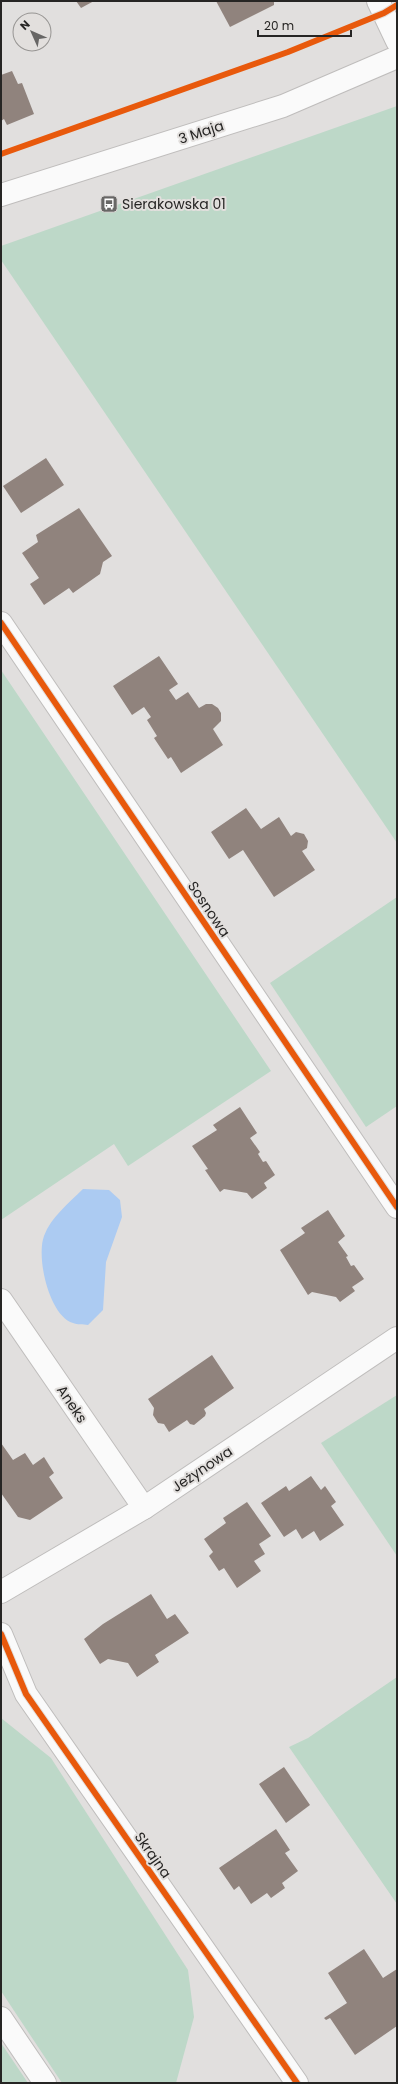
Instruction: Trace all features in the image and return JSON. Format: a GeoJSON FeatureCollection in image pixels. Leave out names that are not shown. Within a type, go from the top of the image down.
{"type":"FeatureCollection","features":[{"type":"Feature","properties":{"kind":"street"},"geometry":{"type":"LineString","coordinates":[[378,1],[397,41]]}},
{"type":"Feature","properties":{"kind":"street","name":"3 Maja"},"geometry":{"type":"LineString","coordinates":[[1,194],[283,106],[397,57]]}},
{"type":"Feature","properties":{"kind":"street","name":"Sosnowa"},"geometry":{"type":"LineString","coordinates":[[1,624],[397,1207]]}},
{"type":"Feature","properties":{"kind":"street","name":"Aneks"},"geometry":{"type":"LineString","coordinates":[[1,1300],[144,1508]]}},
{"type":"Feature","properties":{"kind":"street","name":"Jeżynowa"},"geometry":{"type":"LineString","coordinates":[[1,1592],[144,1508],[397,1338]]}},
{"type":"Feature","properties":{"kind":"street","name":"Skrajna"},"geometry":{"type":"LineString","coordinates":[[1,1634],[26,1694],[297,2083]]}},
{"type":"Feature","properties":{"kind":"street"},"geometry":{"type":"LineString","coordinates":[[1,2018],[45,2083]]}},
{"type":"Feature","properties":{"kind":"green space"},"geometry":{"type":"Polygon","coordinates":[[[397,106],[397,843],[1,260],[1,246],[397,106]]]}},
{"type":"Feature","properties":{"kind":"green space"},"geometry":{"type":"Polygon","coordinates":[[[1,670],[271,1071],[128,1166],[114,1144],[1,1220],[1,670]]]}},
{"type":"Feature","properties":{"kind":"green space"},"geometry":{"type":"Polygon","coordinates":[[[397,897],[397,1106],[366,1127],[270,983],[397,897]]]}},
{"type":"Feature","properties":{"kind":"green space"},"geometry":{"type":"Polygon","coordinates":[[[397,1395],[397,1556],[321,1443],[397,1395]]]}},
{"type":"Feature","properties":{"kind":"green space"},"geometry":{"type":"Polygon","coordinates":[[[397,1677],[397,1904],[289,1747],[308,1738],[397,1677]]]}},
{"type":"Feature","properties":{"kind":"green space"},"geometry":{"type":"Polygon","coordinates":[[[1,1718],[51,1758],[188,1970],[194,2017],[176,2083],[62,2083],[1,1991],[1,1718]]]}},
{"type":"Feature","properties":{"kind":"green space"},"geometry":{"type":"Polygon","coordinates":[[[1,2043],[28,2083],[1,2083],[1,2043]]]}},
{"type":"Feature","properties":{"kind":"water"},"geometry":{"type":"Polygon","coordinates":[[[83,1189],[109,1190],[120,1200],[122,1217],[106,1262],[103,1310],[88,1325],[73,1323],[65,1318],[57,1309],[46,1285],[42,1257],[42,1245],[47,1229],[61,1211],[83,1189]]]}},
{"type":"Feature","properties":{"kind":"building"},"geometry":{"type":"Polygon","coordinates":[[[76,1],[94,1],[81,8],[76,1]]]}},
{"type":"Feature","properties":{"kind":"building"},"geometry":{"type":"Polygon","coordinates":[[[216,1],[274,1],[274,5],[230,27],[216,1]]]}},
{"type":"Feature","properties":{"kind":"building"},"geometry":{"type":"Polygon","coordinates":[[[12,71],[18,84],[22,83],[34,114],[7,125],[4,119],[1,121],[1,75],[12,71]]]}},
{"type":"Feature","properties":{"kind":"building"},"geometry":{"type":"Polygon","coordinates":[[[46,458],[64,485],[21,513],[3,486],[46,458]]]}},
{"type":"Feature","properties":{"kind":"building"},"geometry":{"type":"Polygon","coordinates":[[[79,508],[112,556],[103,562],[100,574],[73,593],[69,588],[44,605],[30,584],[39,578],[22,553],[38,542],[36,535],[79,508]]]}},
{"type":"Feature","properties":{"kind":"building"},"geometry":{"type":"Polygon","coordinates":[[[159,656],[178,684],[169,690],[176,700],[188,692],[199,708],[206,704],[212,704],[218,708],[221,713],[221,721],[213,729],[223,745],[181,773],[171,757],[168,759],[154,738],[157,736],[147,720],[151,717],[144,707],[132,715],[113,686],[159,656]]]}},
{"type":"Feature","properties":{"kind":"building"},"geometry":{"type":"Polygon","coordinates":[[[246,808],[261,829],[279,817],[291,836],[296,832],[304,834],[308,841],[307,848],[302,851],[315,870],[274,897],[243,850],[229,859],[211,832],[246,808]]]}},
{"type":"Feature","properties":{"kind":"building"},"geometry":{"type":"Polygon","coordinates":[[[240,1107],[257,1133],[250,1138],[260,1152],[258,1154],[263,1162],[266,1161],[275,1175],[264,1183],[267,1188],[252,1199],[247,1193],[224,1189],[220,1192],[205,1170],[208,1169],[192,1146],[217,1130],[213,1125],[240,1107]]]}},
{"type":"Feature","properties":{"kind":"building"},"geometry":{"type":"Polygon","coordinates":[[[328,1210],[345,1236],[338,1242],[348,1256],[346,1257],[351,1266],[354,1265],[364,1279],[352,1287],[355,1291],[340,1302],[336,1297],[312,1292],[308,1295],[280,1250],[305,1233],[301,1228],[328,1210]]]}},
{"type":"Feature","properties":{"kind":"building"},"geometry":{"type":"Polygon","coordinates":[[[212,1355],[234,1388],[204,1409],[206,1413],[205,1416],[194,1425],[190,1424],[187,1420],[169,1432],[164,1424],[158,1423],[153,1415],[154,1408],[148,1399],[212,1355]]]}},
{"type":"Feature","properties":{"kind":"building"},"geometry":{"type":"Polygon","coordinates":[[[1,1443],[13,1460],[25,1453],[33,1465],[44,1457],[54,1473],[49,1477],[63,1498],[30,1520],[18,1517],[1,1493],[1,1443]]]}},
{"type":"Feature","properties":{"kind":"building"},"geometry":{"type":"Polygon","coordinates":[[[311,1476],[321,1490],[325,1486],[336,1502],[331,1506],[344,1525],[320,1541],[314,1531],[302,1539],[296,1529],[284,1537],[261,1503],[286,1486],[289,1491],[311,1476]]]}},
{"type":"Feature","properties":{"kind":"building"},"geometry":{"type":"Polygon","coordinates":[[[247,1502],[271,1536],[259,1544],[265,1554],[254,1561],[261,1571],[237,1588],[224,1568],[219,1571],[209,1556],[213,1552],[204,1539],[226,1523],[223,1518],[247,1502]]]}},
{"type":"Feature","properties":{"kind":"building"},"geometry":{"type":"Polygon","coordinates":[[[151,1594],[167,1619],[175,1614],[189,1633],[155,1655],[159,1662],[137,1677],[128,1663],[108,1659],[100,1664],[84,1639],[103,1624],[151,1594]]]}},
{"type":"Feature","properties":{"kind":"building"},"geometry":{"type":"Polygon","coordinates":[[[284,1767],[310,1805],[286,1823],[259,1784],[284,1767]]]}},
{"type":"Feature","properties":{"kind":"building"},"geometry":{"type":"Polygon","coordinates":[[[276,1829],[290,1850],[285,1853],[298,1871],[282,1883],[285,1888],[271,1898],[267,1893],[251,1904],[239,1886],[234,1890],[219,1868],[276,1829]]]}},
{"type":"Feature","properties":{"kind":"building"},"geometry":{"type":"Polygon","coordinates":[[[364,1949],[383,1978],[397,1969],[397,2026],[355,2055],[330,2018],[326,2020],[324,2018],[347,2003],[328,1973],[364,1949]]]}},
{"type":"Feature","properties":{"kind":"cycle path"},"geometry":{"type":"LineString","coordinates":[[1,154],[288,52],[384,13],[397,5]]}},
{"type":"Feature","properties":{"kind":"cycle path"},"geometry":{"type":"LineString","coordinates":[[1,623],[397,1207]]}},
{"type":"Feature","properties":{"kind":"cycle path"},"geometry":{"type":"LineString","coordinates":[[1,1634],[26,1694],[297,2083]]}},
{"type":"Feature","properties":{"kind":"place","name":"Sierakowska 01"},"geometry":{"type":"Point","coordinates":[109,204]}}]}
